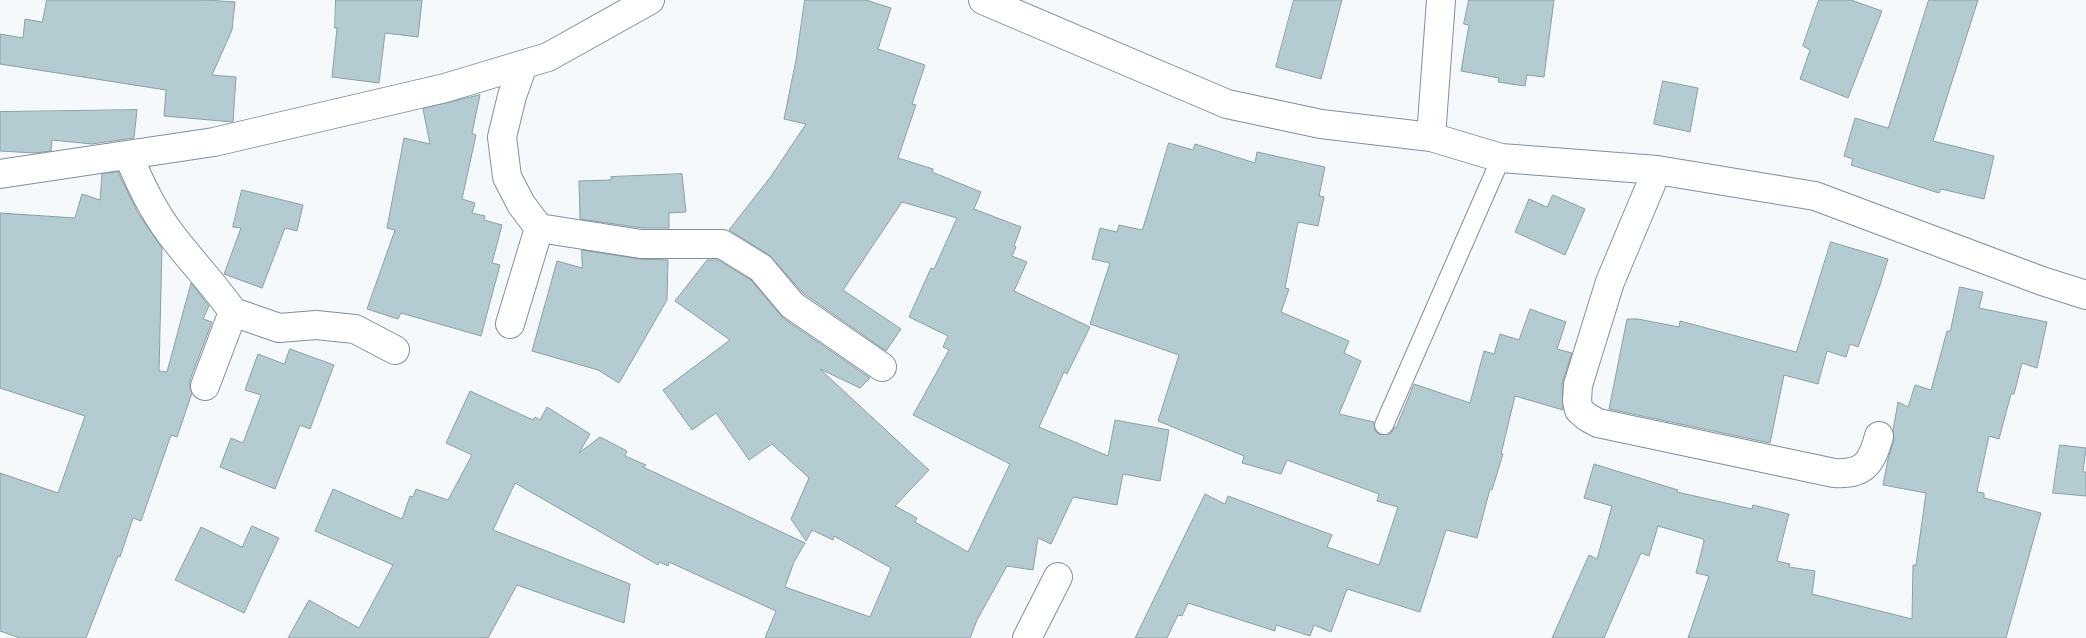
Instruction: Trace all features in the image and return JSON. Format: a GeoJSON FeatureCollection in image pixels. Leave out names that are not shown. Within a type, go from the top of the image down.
{"type":"FeatureCollection","features":[{"type":"Feature","properties":{"kind":"street"},"geometry":{"type":"LineString","coordinates":[[0,174],[224,140],[445,88],[548,57],[650,0]]}},
{"type":"Feature","properties":{"kind":"street"},"geometry":{"type":"LineString","coordinates":[[983,0],[1227,104],[1321,124],[1431,136],[1501,158],[1656,170],[1815,196],[2042,281],[2086,295]]}},
{"type":"Feature","properties":{"kind":"street"},"geometry":{"type":"LineString","coordinates":[[1431,136],[1442,0]]}},
{"type":"Feature","properties":{"kind":"street"},"geometry":{"type":"LineString","coordinates":[[523,66],[512,96],[502,137],[507,177],[521,204],[539,228],[641,244],[722,244],[761,268],[792,305],[882,367]]}},
{"type":"Feature","properties":{"kind":"street"},"geometry":{"type":"LineString","coordinates":[[128,155],[144,193],[170,233],[220,293],[232,312],[279,328],[316,325],[355,329],[395,350]]}},
{"type":"Feature","properties":{"kind":"street"},"geometry":{"type":"LineString","coordinates":[[1656,170],[1600,311],[1578,385],[1577,401],[1580,410],[1587,417],[1598,423],[1834,473],[1849,474],[1860,470],[1869,462],[1879,436]]}},
{"type":"Feature","properties":{"kind":"street"},"geometry":{"type":"LineString","coordinates":[[510,324],[539,228]]}},
{"type":"Feature","properties":{"kind":"street"},"geometry":{"type":"LineString","coordinates":[[205,386],[232,312]]}},
{"type":"Feature","properties":{"kind":"street"},"geometry":{"type":"LineString","coordinates":[[1027,638],[1058,577]]}},
{"type":"Feature","properties":{"kind":"lane"},"geometry":{"type":"LineString","coordinates":[[1384,425],[1501,158]]}},
{"type":"Feature","properties":{"kind":"building"},"geometry":{"type":"Polygon","coordinates":[[[47,0],[206,0],[235,2],[232,30],[212,75],[236,77],[233,122],[164,116],[166,90],[0,64],[0,34],[23,38],[25,19],[42,22],[47,0]]]}},
{"type":"Feature","properties":{"kind":"building"},"geometry":{"type":"Polygon","coordinates":[[[336,0],[422,0],[418,37],[385,33],[379,83],[332,77],[337,28],[335,28],[336,0]]]}},
{"type":"Feature","properties":{"kind":"building"},"geometry":{"type":"Polygon","coordinates":[[[805,0],[866,0],[891,8],[878,49],[925,65],[912,104],[916,105],[898,158],[933,169],[932,172],[981,192],[974,209],[1021,227],[1012,256],[1027,262],[1014,291],[1090,327],[1067,374],[1064,372],[1039,427],[1108,456],[1115,420],[1169,430],[1160,481],[1123,474],[1117,505],[1073,497],[1051,544],[1038,538],[1033,570],[1007,566],[977,620],[970,638],[765,638],[776,611],[669,562],[668,566],[659,562],[658,565],[515,483],[493,530],[630,584],[624,623],[517,585],[488,638],[288,638],[309,600],[359,628],[393,565],[315,531],[333,489],[402,519],[410,496],[413,497],[416,489],[448,500],[472,455],[446,443],[470,391],[533,420],[535,417],[540,420],[547,407],[590,434],[579,453],[600,437],[627,451],[625,456],[646,465],[643,467],[805,543],[794,562],[785,587],[870,617],[891,568],[834,536],[833,540],[812,530],[806,541],[791,519],[809,478],[772,444],[749,460],[716,413],[692,430],[663,390],[730,340],[675,301],[707,260],[718,260],[751,280],[783,318],[870,378],[860,388],[820,369],[929,470],[895,506],[917,518],[915,522],[968,552],[1010,464],[913,415],[949,350],[943,347],[948,336],[909,317],[931,268],[934,269],[957,218],[902,202],[843,290],[901,329],[886,351],[803,293],[769,255],[729,230],[772,175],[806,124],[784,119],[796,60],[805,0]]]}},
{"type":"Feature","properties":{"kind":"building"},"geometry":{"type":"Polygon","coordinates":[[[1294,0],[1342,0],[1321,79],[1276,67],[1294,0]]]}},
{"type":"Feature","properties":{"kind":"building"},"geometry":{"type":"Polygon","coordinates":[[[1469,0],[1554,0],[1544,77],[1527,75],[1525,86],[1498,82],[1499,78],[1461,71],[1469,25],[1464,24],[1469,0]]]}},
{"type":"Feature","properties":{"kind":"building"},"geometry":{"type":"Polygon","coordinates":[[[1819,0],[1851,0],[1882,11],[1848,98],[1800,79],[1810,50],[1803,46],[1819,0]]]}},
{"type":"Feature","properties":{"kind":"building"},"geometry":{"type":"Polygon","coordinates":[[[1929,0],[1978,0],[1933,141],[1994,156],[1984,199],[1941,189],[1939,193],[1851,165],[1853,159],[1844,156],[1855,118],[1888,128],[1929,0]]]}},
{"type":"Feature","properties":{"kind":"building"},"geometry":{"type":"Polygon","coordinates":[[[1663,81],[1698,88],[1690,132],[1654,124],[1663,81]]]}},
{"type":"Feature","properties":{"kind":"building"},"geometry":{"type":"Polygon","coordinates":[[[480,95],[472,133],[476,135],[462,199],[475,203],[472,213],[485,216],[484,220],[502,225],[492,263],[500,265],[481,336],[401,313],[398,319],[367,309],[395,230],[387,228],[404,138],[430,144],[423,109],[480,95]]]}},
{"type":"Feature","properties":{"kind":"building"},"geometry":{"type":"Polygon","coordinates":[[[137,110],[134,138],[92,144],[52,140],[51,151],[35,153],[0,151],[0,112],[137,110]]]}},
{"type":"Feature","properties":{"kind":"building"},"geometry":{"type":"Polygon","coordinates":[[[1169,143],[1193,150],[1195,144],[1255,163],[1257,152],[1325,167],[1319,196],[1324,197],[1318,226],[1298,222],[1285,288],[1289,289],[1281,312],[1349,341],[1344,353],[1361,361],[1339,414],[1374,422],[1375,431],[1379,434],[1390,434],[1396,428],[1414,384],[1470,403],[1484,351],[1494,354],[1500,334],[1519,340],[1530,309],[1566,322],[1557,349],[1572,353],[1562,384],[1563,410],[1515,396],[1501,454],[1503,454],[1492,490],[1490,489],[1477,538],[1446,530],[1420,612],[1347,589],[1331,632],[1314,625],[1310,636],[1276,625],[1275,631],[1188,603],[1182,616],[1178,615],[1167,638],[1135,638],[1205,494],[1225,504],[1228,496],[1332,535],[1327,547],[1379,565],[1398,507],[1377,501],[1379,494],[1287,460],[1281,474],[1242,463],[1244,456],[1158,421],[1179,355],[1090,324],[1110,263],[1092,259],[1100,228],[1117,232],[1119,225],[1142,230],[1169,143]]]}},
{"type":"Feature","properties":{"kind":"building"},"geometry":{"type":"Polygon","coordinates":[[[118,172],[138,213],[162,248],[159,371],[167,372],[191,283],[209,306],[203,319],[212,322],[190,380],[192,393],[177,437],[171,435],[141,521],[133,518],[120,557],[118,556],[86,638],[20,638],[0,631],[0,473],[58,493],[85,416],[0,388],[0,213],[75,218],[82,194],[100,200],[102,174],[118,172]]]}},
{"type":"Feature","properties":{"kind":"building"},"geometry":{"type":"Polygon","coordinates":[[[682,174],[686,212],[669,213],[669,228],[642,228],[580,219],[579,181],[611,180],[611,177],[682,174]]]}},
{"type":"Feature","properties":{"kind":"building"},"geometry":{"type":"Polygon","coordinates":[[[242,190],[303,205],[297,231],[285,228],[262,288],[224,274],[241,228],[233,227],[242,190]]]}},
{"type":"Feature","properties":{"kind":"building"},"geometry":{"type":"Polygon","coordinates":[[[1553,195],[1585,209],[1565,255],[1515,232],[1529,199],[1547,207],[1553,195]]]}},
{"type":"Feature","properties":{"kind":"building"},"geometry":{"type":"Polygon","coordinates":[[[1831,242],[1888,259],[1858,347],[1850,344],[1846,357],[1827,351],[1818,384],[1784,375],[1770,443],[1609,409],[1627,319],[1638,319],[1679,327],[1680,321],[1796,352],[1831,242]]]}},
{"type":"Feature","properties":{"kind":"building"},"geometry":{"type":"Polygon","coordinates":[[[582,250],[639,259],[668,260],[667,300],[619,383],[598,370],[532,351],[557,261],[582,268],[582,250]]]}},
{"type":"Feature","properties":{"kind":"building"},"geometry":{"type":"Polygon","coordinates":[[[1960,287],[1983,292],[1979,308],[2047,322],[2037,368],[2022,363],[2014,394],[2011,394],[1999,439],[1989,436],[1977,492],[1984,493],[1984,498],[2041,513],[2006,638],[1688,638],[1709,576],[1696,573],[1704,541],[1703,539],[1658,526],[1649,556],[1641,553],[1604,638],[1552,638],[1589,555],[1597,559],[1612,506],[1584,498],[1594,464],[1678,490],[1677,492],[1752,509],[1753,505],[1789,514],[1777,561],[1790,564],[1789,567],[1815,571],[1812,594],[1912,619],[1913,565],[1916,565],[1926,493],[1883,485],[1894,440],[1893,430],[1898,402],[1908,407],[1915,385],[1931,390],[1947,331],[1950,331],[1960,287]]]}},
{"type":"Feature","properties":{"kind":"building"},"geometry":{"type":"Polygon","coordinates":[[[290,349],[334,365],[310,429],[300,425],[275,489],[220,467],[231,438],[243,443],[261,395],[245,390],[258,354],[284,364],[290,349]]]}},
{"type":"Feature","properties":{"kind":"building"},"geometry":{"type":"Polygon","coordinates":[[[2060,445],[2086,448],[2083,472],[2086,472],[2086,496],[2053,493],[2060,445]]]}},
{"type":"Feature","properties":{"kind":"building"},"geometry":{"type":"Polygon","coordinates":[[[252,526],[279,538],[244,613],[175,580],[201,527],[242,547],[252,526]]]}}]}
